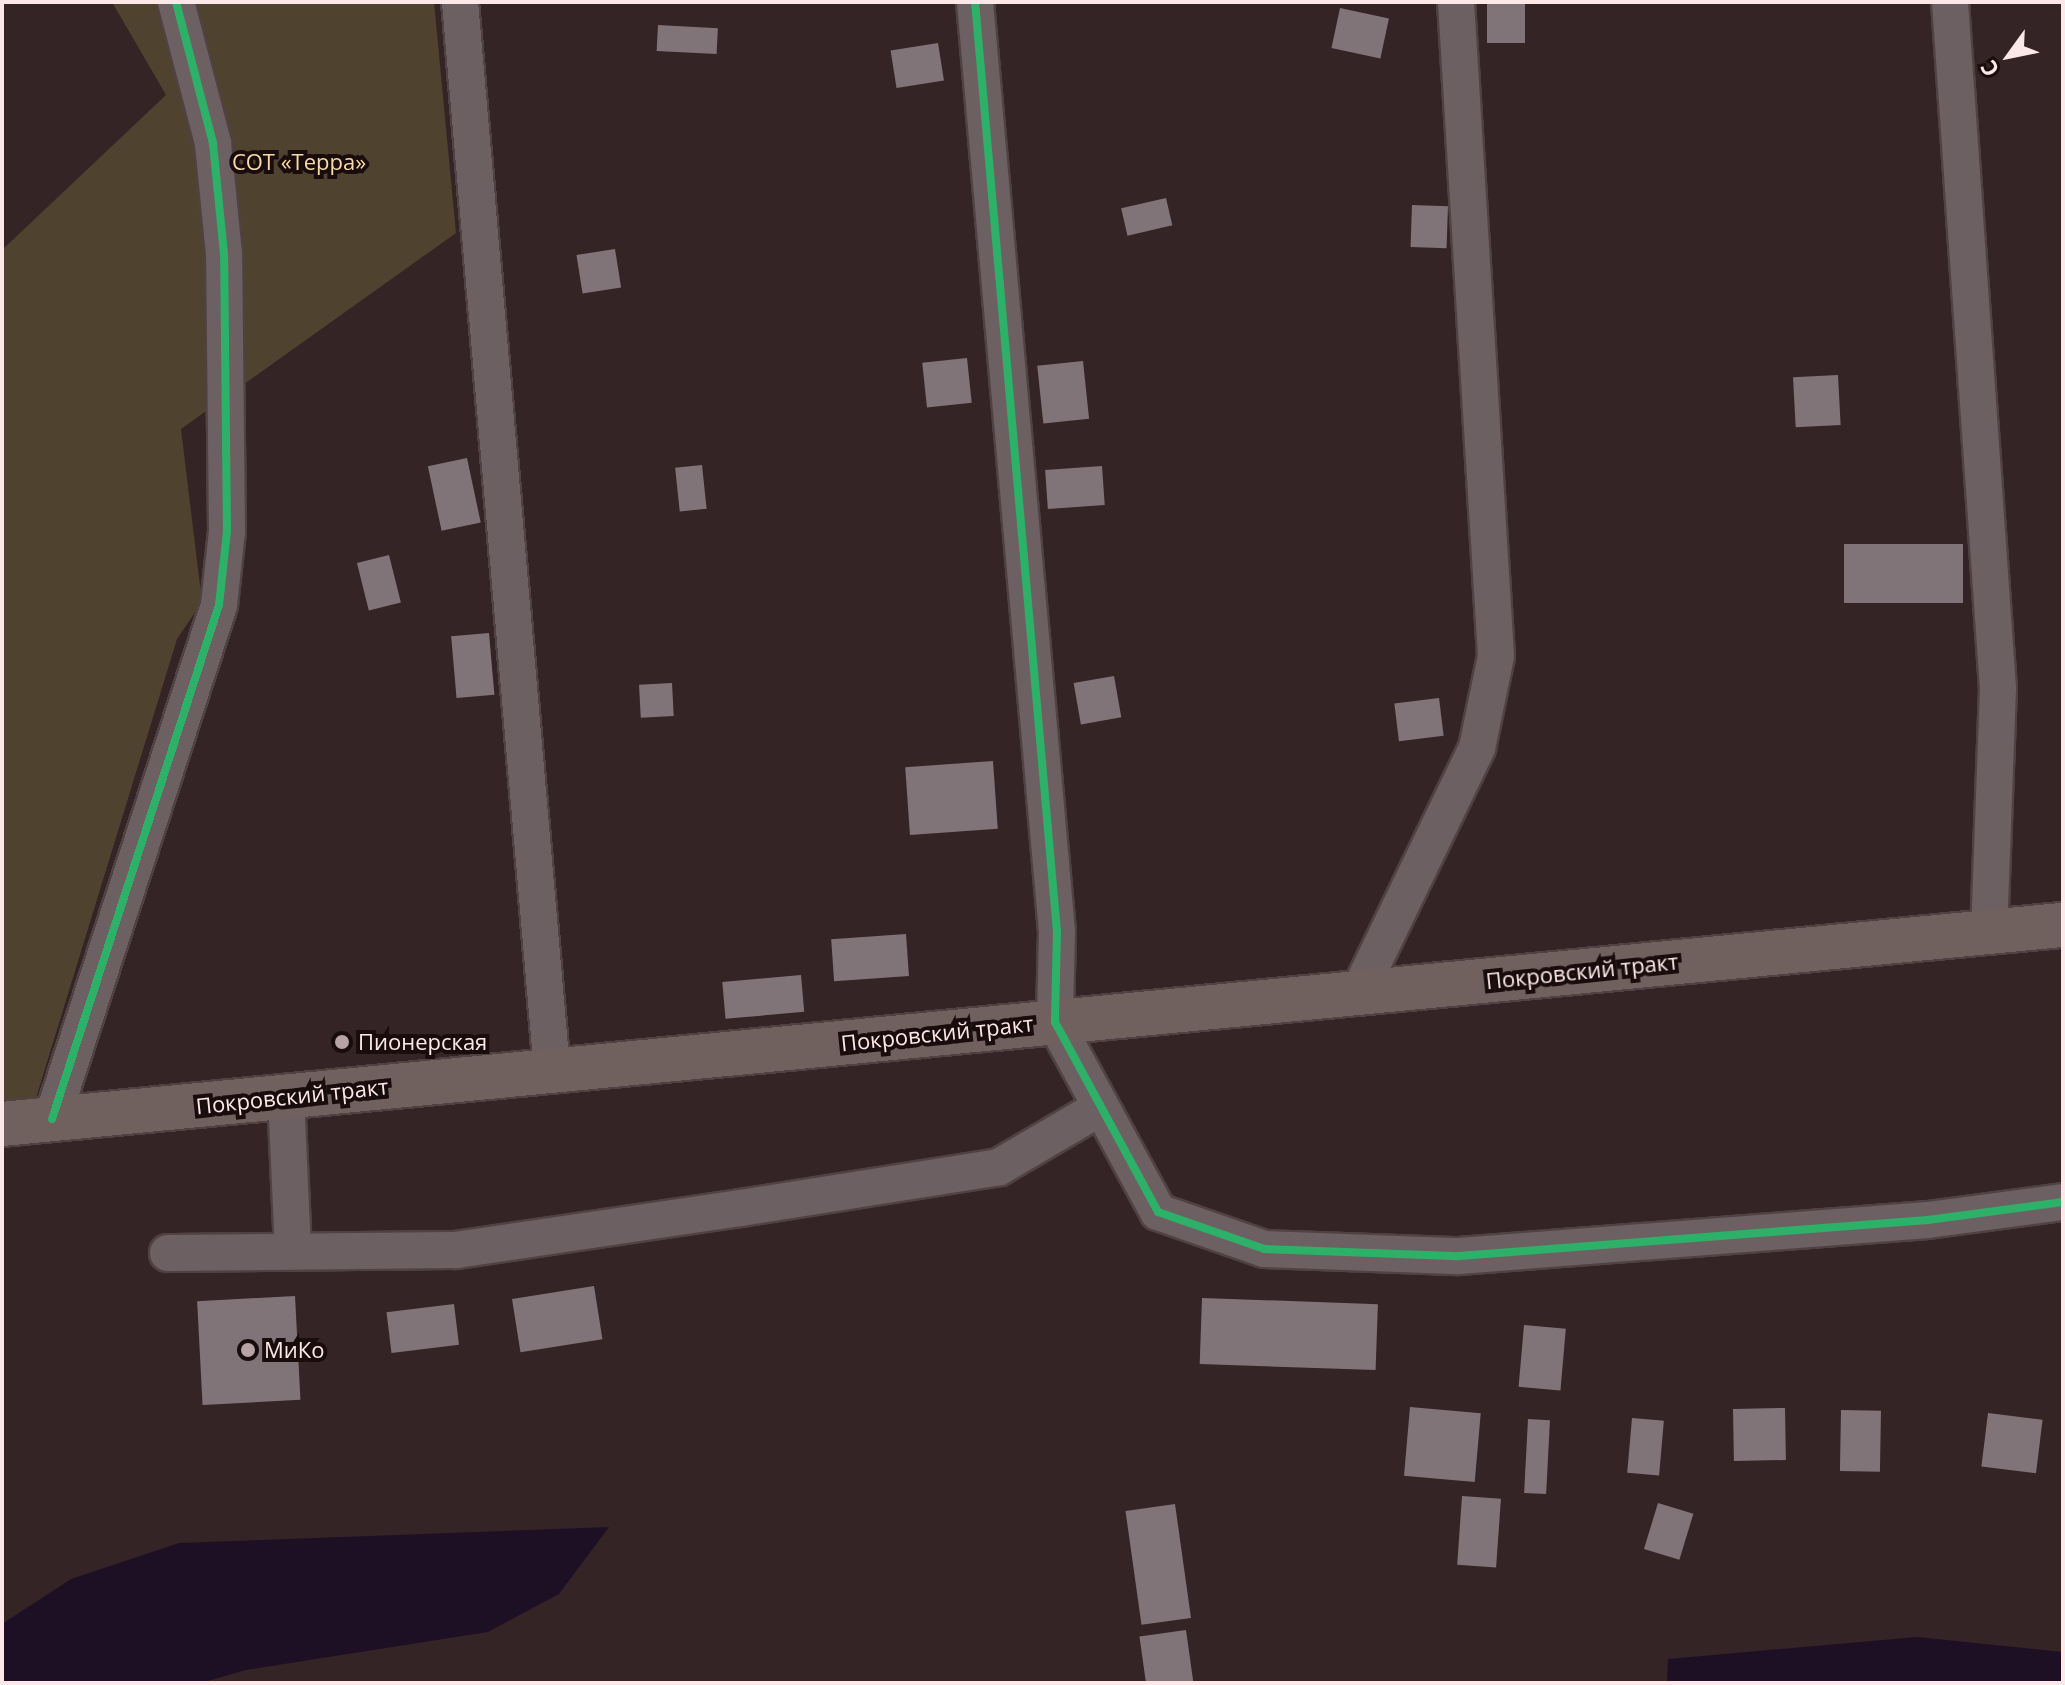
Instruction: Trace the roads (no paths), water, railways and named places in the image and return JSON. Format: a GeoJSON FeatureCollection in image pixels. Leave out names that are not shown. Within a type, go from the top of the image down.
{"type":"FeatureCollection","features":[{"type":"Feature","properties":{"kind":"main road","name":"Покровский тракт"},"geometry":{"type":"LineString","coordinates":[[2,1124],[2063,925]]}},
{"type":"Feature","properties":{"kind":"street"},"geometry":{"type":"LineString","coordinates":[[52,1119],[219,605],[227,515],[224,254],[213,143],[176,2]]}},
{"type":"Feature","properties":{"kind":"street"},"geometry":{"type":"LineString","coordinates":[[460,2],[552,1070]]}},
{"type":"Feature","properties":{"kind":"street"},"geometry":{"type":"LineString","coordinates":[[975,2],[1057,931],[1055,1022],[1098,1109],[1158,1212],[1264,1249],[1459,1256],[1928,1220],[2063,1202]]}},
{"type":"Feature","properties":{"kind":"street"},"geometry":{"type":"LineString","coordinates":[[1359,992],[1477,748],[1496,656],[1456,2]]}},
{"type":"Feature","properties":{"kind":"street"},"geometry":{"type":"LineString","coordinates":[[1950,2],[1998,688],[1989,931]]}},
{"type":"Feature","properties":{"kind":"street"},"geometry":{"type":"LineString","coordinates":[[286,1096],[293,1250]]}},
{"type":"Feature","properties":{"kind":"street"},"geometry":{"type":"LineString","coordinates":[[168,1253],[456,1250],[999,1167],[1098,1109]]}},
{"type":"Feature","properties":{"kind":"place","name":"Пионерская"},"geometry":{"type":"Point","coordinates":[342,1042]}},
{"type":"Feature","properties":{"kind":"place","name":"МиКо"},"geometry":{"type":"Point","coordinates":[248,1350]}},
{"type":"Feature","properties":{"kind":"park label","name":"СОТ «Терра»"},"geometry":{"type":"Point","coordinates":[299,162]}}]}
